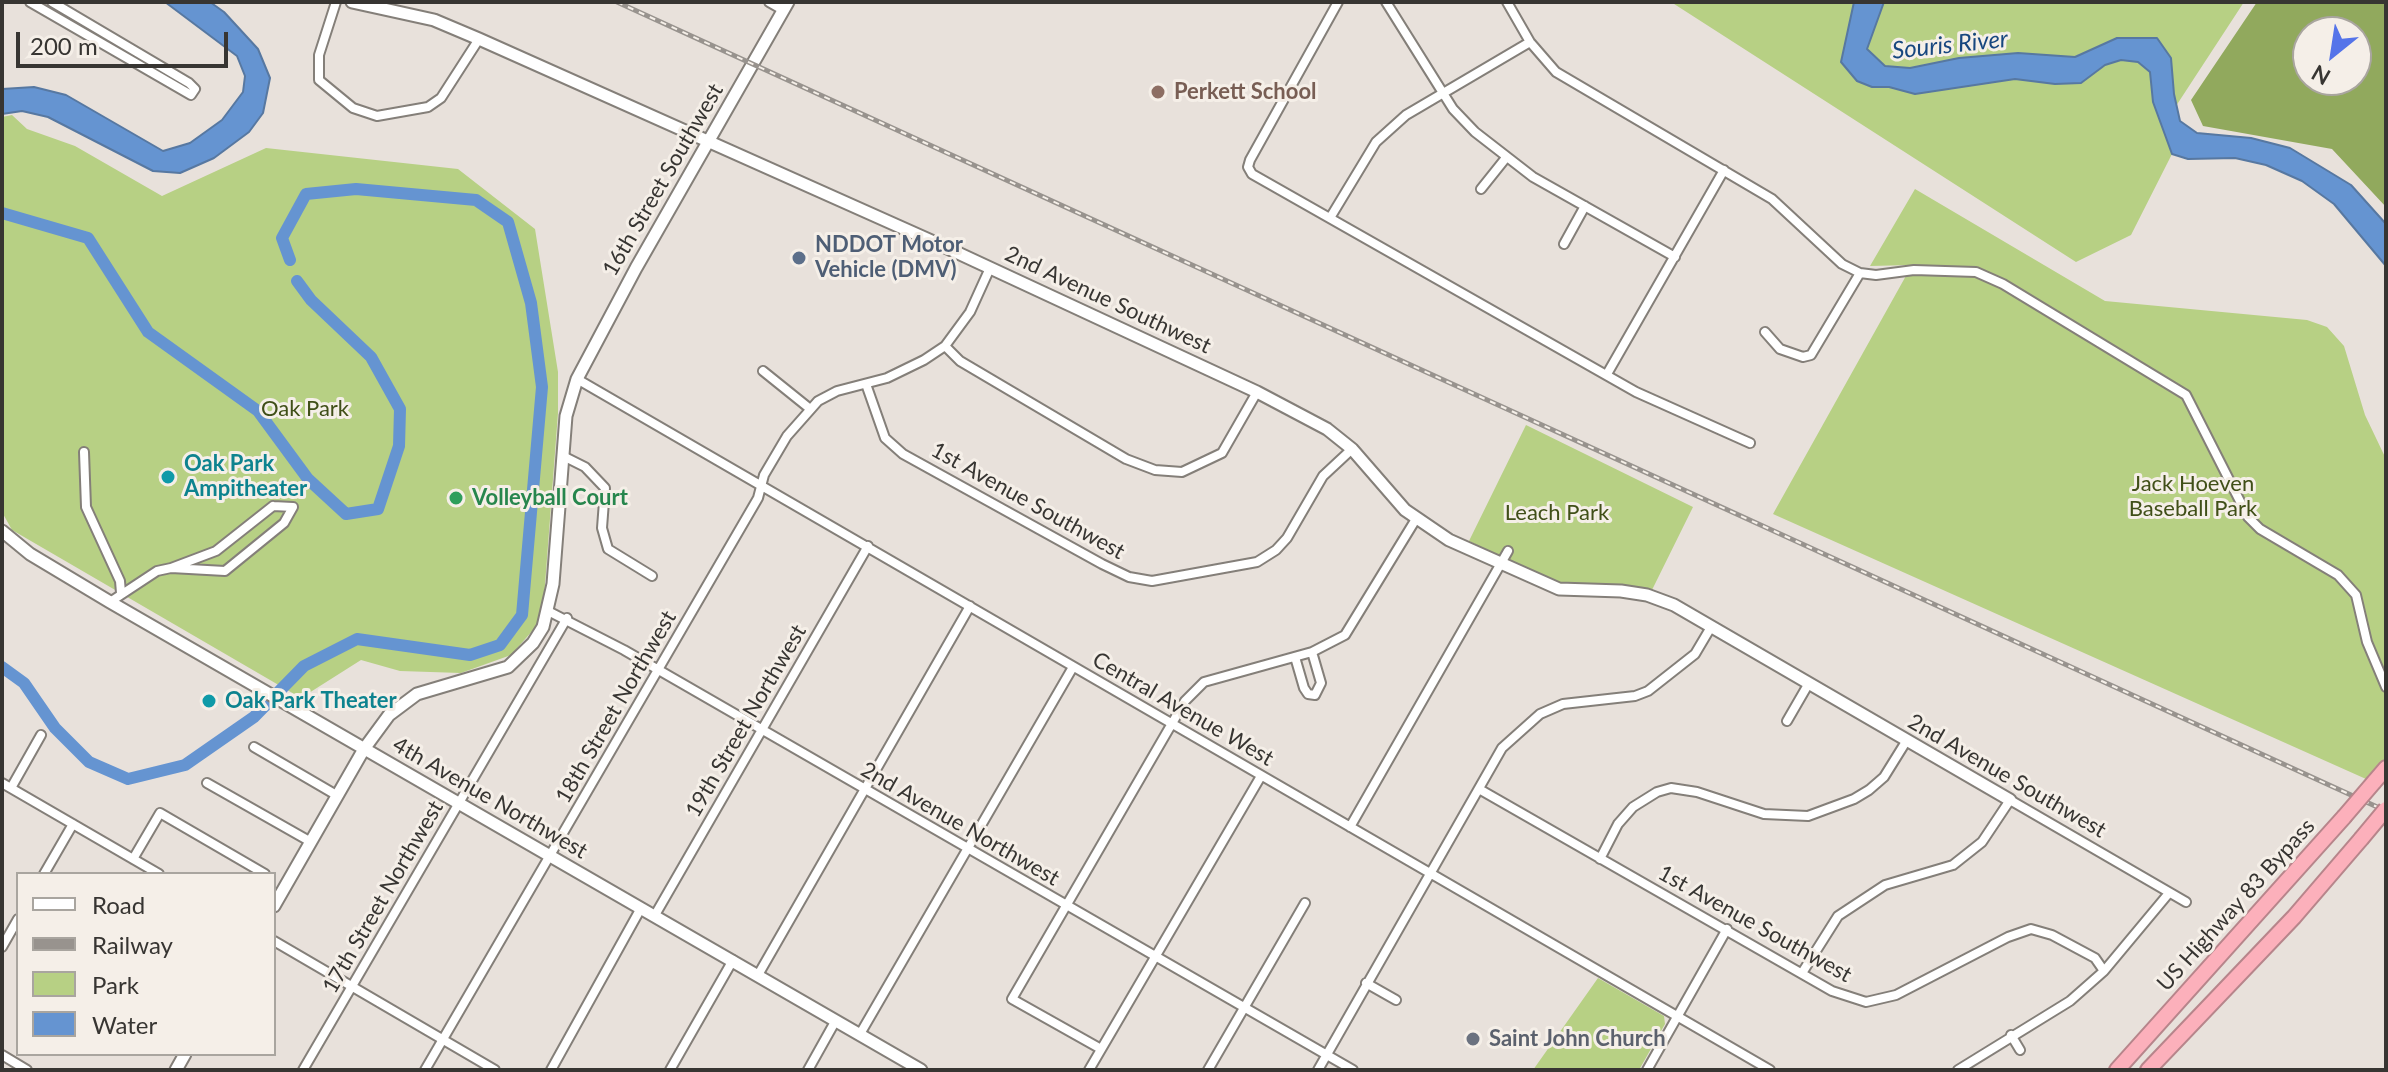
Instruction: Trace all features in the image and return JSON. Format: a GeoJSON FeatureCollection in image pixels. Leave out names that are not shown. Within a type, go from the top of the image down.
{"type":"FeatureCollection","features":[{"type":"Feature","properties":{"kind":"highway","name":"US Highway 83 Bypass"},"geometry":{"type":"LineString","coordinates":[[2117,1070],[2386,768]]}},
{"type":"Feature","properties":{"kind":"highway"},"geometry":{"type":"LineString","coordinates":[[2148,1070],[2294,917],[2386,809]]}},
{"type":"Feature","properties":{"kind":"street"},"geometry":{"type":"LineString","coordinates":[[30,2],[179,91],[191,95],[195,89],[52,2]]}},
{"type":"Feature","properties":{"kind":"street"},"geometry":{"type":"LineString","coordinates":[[336,2],[319,55],[319,80],[353,108],[377,116],[428,107],[441,98],[479,39]]}},
{"type":"Feature","properties":{"kind":"street","name":"2nd Avenue Southwest"},"geometry":{"type":"LineString","coordinates":[[352,2],[434,20],[479,39],[708,140],[1257,392],[1327,429],[1370,464],[1416,519],[1449,540],[1559,589],[1647,595],[1674,605],[2186,902]]}},
{"type":"Feature","properties":{"kind":"street"},"geometry":{"type":"LineString","coordinates":[[769,2],[786,6]]}},
{"type":"Feature","properties":{"kind":"street"},"geometry":{"type":"LineString","coordinates":[[1338,2],[1248,167],[1330,218],[1636,392],[1750,443]]}},
{"type":"Feature","properties":{"kind":"street"},"geometry":{"type":"LineString","coordinates":[[1386,2],[1453,109],[1505,159],[1675,257]]}},
{"type":"Feature","properties":{"kind":"street"},"geometry":{"type":"LineString","coordinates":[[1507,2],[1530,42],[1556,72],[1580,89],[1772,199],[1842,264],[1860,273],[1976,272],[2000,282],[2186,395],[2248,517],[2260,529],[2338,575],[2356,595],[2371,652],[2386,687]]}},
{"type":"Feature","properties":{"kind":"street","name":"16th Street Southwest"},"geometry":{"type":"LineString","coordinates":[[548,611],[566,416],[577,379],[708,140],[786,6]]}},
{"type":"Feature","properties":{"kind":"street"},"geometry":{"type":"LineString","coordinates":[[1330,218],[1376,142],[1406,115],[1530,42]]}},
{"type":"Feature","properties":{"kind":"street"},"geometry":{"type":"LineString","coordinates":[[1481,189],[1505,159]]}},
{"type":"Feature","properties":{"kind":"street"},"geometry":{"type":"LineString","coordinates":[[1607,374],[1724,170]]}},
{"type":"Feature","properties":{"kind":"street"},"geometry":{"type":"LineString","coordinates":[[1564,244],[1585,206]]}},
{"type":"Feature","properties":{"kind":"street"},"geometry":{"type":"LineString","coordinates":[[763,371],[809,408],[837,391],[866,384],[924,360],[945,346],[970,312],[990,268]]}},
{"type":"Feature","properties":{"kind":"street"},"geometry":{"type":"LineString","coordinates":[[1765,332],[1780,349],[1803,357],[1811,355],[1860,273]]}},
{"type":"Feature","properties":{"kind":"street"},"geometry":{"type":"LineString","coordinates":[[945,346],[960,361],[1126,459],[1155,470],[1182,472],[1222,453],[1257,392]]}},
{"type":"Feature","properties":{"kind":"street","name":"Central Avenue West"},"geometry":{"type":"LineString","coordinates":[[577,379],[1770,1070]]}},
{"type":"Feature","properties":{"kind":"street","name":"1st Avenue Southwest"},"geometry":{"type":"LineString","coordinates":[[866,384],[885,438],[903,454],[1102,564],[1129,577],[1152,581],[1257,562],[1276,550],[1287,538],[1323,476],[1352,449]]}},
{"type":"Feature","properties":{"kind":"street","name":"18th Street Northwest"},"geometry":{"type":"LineString","coordinates":[[425,1070],[758,498],[761,484],[787,436],[809,408]]}},
{"type":"Feature","properties":{"kind":"street"},"geometry":{"type":"LineString","coordinates":[[84,452],[86,507],[120,581],[121,593]]}},
{"type":"Feature","properties":{"kind":"street"},"geometry":{"type":"LineString","coordinates":[[563,456],[585,467],[605,488],[602,528],[608,549],[652,576]]}},
{"type":"Feature","properties":{"kind":"street"},"geometry":{"type":"LineString","coordinates":[[110,602],[157,571],[216,551],[273,506],[293,507],[284,523],[225,571],[171,568]]}},
{"type":"Feature","properties":{"kind":"street"},"geometry":{"type":"LineString","coordinates":[[1101,1049],[1012,999],[1185,701],[1204,682],[1312,652],[1345,635],[1416,519]]}},
{"type":"Feature","properties":{"kind":"street","name":"4th Avenue Northwest"},"geometry":{"type":"LineString","coordinates":[[2,531],[30,554],[110,602],[921,1070]]}},
{"type":"Feature","properties":{"kind":"street","name":"19th Street Northwest"},"geometry":{"type":"LineString","coordinates":[[655,915],[868,546]]}},
{"type":"Feature","properties":{"kind":"street"},"geometry":{"type":"LineString","coordinates":[[1350,827],[1508,551]]}},
{"type":"Feature","properties":{"kind":"street"},"geometry":{"type":"LineString","coordinates":[[758,975],[970,606]]}},
{"type":"Feature","properties":{"kind":"street"},"geometry":{"type":"LineString","coordinates":[[276,900],[281,884],[311,842],[364,749],[389,715],[417,694],[508,667],[533,643],[548,611]]}},
{"type":"Feature","properties":{"kind":"street","name":"2nd Avenue Northwest"},"geometry":{"type":"LineString","coordinates":[[548,611],[567,618],[1353,1070]]}},
{"type":"Feature","properties":{"kind":"street","name":"17th Street Northwest"},"geometry":{"type":"LineString","coordinates":[[303,1070],[567,618]]}},
{"type":"Feature","properties":{"kind":"street"},"geometry":{"type":"LineString","coordinates":[[1318,1070],[1502,748],[1540,714],[1563,704],[1635,696],[1648,691],[1695,654],[1711,627]]}},
{"type":"Feature","properties":{"kind":"street"},"geometry":{"type":"LineString","coordinates":[[1295,657],[1304,688],[1308,694],[1315,695],[1321,683],[1312,652]]}},
{"type":"Feature","properties":{"kind":"street"},"geometry":{"type":"LineString","coordinates":[[860,1034],[1073,667]]}},
{"type":"Feature","properties":{"kind":"street"},"geometry":{"type":"LineString","coordinates":[[1787,721],[1809,683]]}},
{"type":"Feature","properties":{"kind":"street"},"geometry":{"type":"LineString","coordinates":[[11,788],[41,735]]}},
{"type":"Feature","properties":{"kind":"street"},"geometry":{"type":"LineString","coordinates":[[1600,859],[1618,824],[1633,807],[1657,792],[1671,788],[1697,792],[1764,814],[1808,816],[1869,790],[1884,777],[1907,740]]}},
{"type":"Feature","properties":{"kind":"street"},"geometry":{"type":"LineString","coordinates":[[254,747],[338,796]]}},
{"type":"Feature","properties":{"kind":"street"},"geometry":{"type":"LineString","coordinates":[[1089,1070],[1261,776]]}},
{"type":"Feature","properties":{"kind":"street"},"geometry":{"type":"LineString","coordinates":[[2,783],[156,872]]}},
{"type":"Feature","properties":{"kind":"street"},"geometry":{"type":"LineString","coordinates":[[207,783],[311,842]]}},
{"type":"Feature","properties":{"kind":"street","name":"1st Avenue Southwest"},"geometry":{"type":"LineString","coordinates":[[1479,789],[1832,991],[1866,1002],[1896,995],[2031,929],[2052,935],[2095,958],[2104,971]]}},
{"type":"Feature","properties":{"kind":"street"},"geometry":{"type":"LineString","coordinates":[[1802,973],[1838,916],[1885,885],[1953,865],[1982,842],[2010,800]]}},
{"type":"Feature","properties":{"kind":"street"},"geometry":{"type":"LineString","coordinates":[[133,859],[160,813],[262,872]]}},
{"type":"Feature","properties":{"kind":"street"},"geometry":{"type":"LineString","coordinates":[[45,872],[73,824]]}},
{"type":"Feature","properties":{"kind":"street"},"geometry":{"type":"LineString","coordinates":[[1958,1070],[2070,1001],[2104,971],[2169,893]]}},
{"type":"Feature","properties":{"kind":"street"},"geometry":{"type":"LineString","coordinates":[[1208,1070],[1305,903]]}},
{"type":"Feature","properties":{"kind":"street"},"geometry":{"type":"LineString","coordinates":[[551,1070],[641,908]]}},
{"type":"Feature","properties":{"kind":"street"},"geometry":{"type":"LineString","coordinates":[[2,947],[16,922]]}},
{"type":"Feature","properties":{"kind":"street"},"geometry":{"type":"LineString","coordinates":[[1647,1070],[1727,929]]}},
{"type":"Feature","properties":{"kind":"street"},"geometry":{"type":"LineString","coordinates":[[276,942],[495,1070]]}},
{"type":"Feature","properties":{"kind":"street"},"geometry":{"type":"LineString","coordinates":[[670,1070],[733,960]]}},
{"type":"Feature","properties":{"kind":"street"},"geometry":{"type":"LineString","coordinates":[[1366,983],[1396,1000]]}},
{"type":"Feature","properties":{"kind":"street"},"geometry":{"type":"LineString","coordinates":[[808,1070],[836,1020]]}},
{"type":"Feature","properties":{"kind":"street"},"geometry":{"type":"LineString","coordinates":[[2011,1035],[2020,1050]]}},
{"type":"Feature","properties":{"kind":"street"},"geometry":{"type":"LineString","coordinates":[[2,1055],[27,1070]]}},
{"type":"Feature","properties":{"kind":"green space"},"geometry":{"type":"Polygon","coordinates":[[[1671,2],[2244,2],[2176,106],[2172,154],[2131,235],[2076,262],[1671,2]]]}},
{"type":"Feature","properties":{"kind":"green space"},"geometry":{"type":"Polygon","coordinates":[[[2257,2],[2386,2],[2386,207],[2332,149],[2203,126],[2191,100],[2257,2]]]}},
{"type":"Feature","properties":{"kind":"green space","name":"Oak Park"},"geometry":{"type":"Polygon","coordinates":[[[12,115],[27,129],[75,146],[162,196],[266,148],[458,169],[535,229],[558,372],[558,413],[543,611],[534,629],[511,655],[461,673],[400,671],[361,660],[301,698],[12,530],[2,512],[2,117],[12,115]]]}},
{"type":"Feature","properties":{"kind":"green space","name":"Jack Hoeven Baseball Park"},"geometry":{"type":"Polygon","coordinates":[[[1915,189],[2105,301],[2307,320],[2327,327],[2344,346],[2365,415],[2386,459],[2386,758],[2366,779],[1773,514],[1912,265],[1870,266],[1915,189]]]}},
{"type":"Feature","properties":{"kind":"green space","name":"Leach Park"},"geometry":{"type":"Polygon","coordinates":[[[1526,425],[1693,507],[1651,592],[1560,586],[1469,541],[1526,425]]]}},
{"type":"Feature","properties":{"kind":"green space"},"geometry":{"type":"Polygon","coordinates":[[[1598,978],[1664,1016],[1665,1024],[1639,1070],[1533,1070],[1598,978]]]}},
{"type":"Feature","properties":{"kind":"water"},"geometry":{"type":"Polygon","coordinates":[[[165,2],[210,2],[224,12],[258,49],[270,78],[263,113],[249,132],[214,158],[180,173],[153,171],[48,117],[22,111],[2,114],[2,89],[34,87],[66,95],[163,151],[190,143],[222,120],[243,92],[245,76],[237,56],[165,2]]]}},
{"type":"Feature","properties":{"kind":"water"},"geometry":{"type":"Polygon","coordinates":[[[1854,2],[1884,2],[1867,49],[1885,66],[1910,68],[1959,58],[2018,53],[2075,57],[2117,38],[2157,38],[2171,58],[2180,121],[2197,133],[2251,138],[2290,148],[2351,185],[2386,224],[2386,266],[2334,204],[2302,181],[2266,165],[2235,158],[2188,159],[2172,154],[2153,102],[2150,72],[2138,62],[2121,60],[2105,65],[2081,83],[2055,84],[2015,79],[1915,94],[1889,87],[1872,87],[1857,81],[1841,62],[1854,2]]]}},
{"type":"Feature","properties":{"kind":"waterway"},"geometry":{"type":"LineString","coordinates":[[2,667],[24,683],[55,728],[89,762],[128,779],[185,765],[254,717],[304,666],[357,639],[470,655],[500,645],[522,615],[542,387],[531,303],[508,222],[476,200],[356,189],[306,194],[282,238],[290,260]]}},
{"type":"Feature","properties":{"kind":"waterway"},"geometry":{"type":"LineString","coordinates":[[2,213],[88,238],[148,332],[258,411],[308,479],[346,514],[378,509],[399,446],[400,409],[371,357],[311,300],[297,281]]}},
{"type":"Feature","properties":{"kind":"railway"},"geometry":{"type":"LineString","coordinates":[[617,2],[2386,811]]}},
{"type":"Feature","properties":{"kind":"place","name":"Perkett School"},"geometry":{"type":"Point","coordinates":[1158,92]}},
{"type":"Feature","properties":{"kind":"place","name":"NDDOT Motor Vehicle (DMV)"},"geometry":{"type":"Point","coordinates":[799,258]}},
{"type":"Feature","properties":{"kind":"place","name":"Oak Park Ampitheater"},"geometry":{"type":"Point","coordinates":[168,477]}},
{"type":"Feature","properties":{"kind":"place","name":"Volleyball Court"},"geometry":{"type":"Point","coordinates":[456,498]}},
{"type":"Feature","properties":{"kind":"place","name":"Oak Park Theater"},"geometry":{"type":"Point","coordinates":[209,701]}},
{"type":"Feature","properties":{"kind":"place","name":"Saint John Church"},"geometry":{"type":"Point","coordinates":[1473,1039]}},
{"type":"Feature","properties":{"kind":"water label","name":"Souris River"},"geometry":{"type":"Point","coordinates":[1950,45]}}]}
